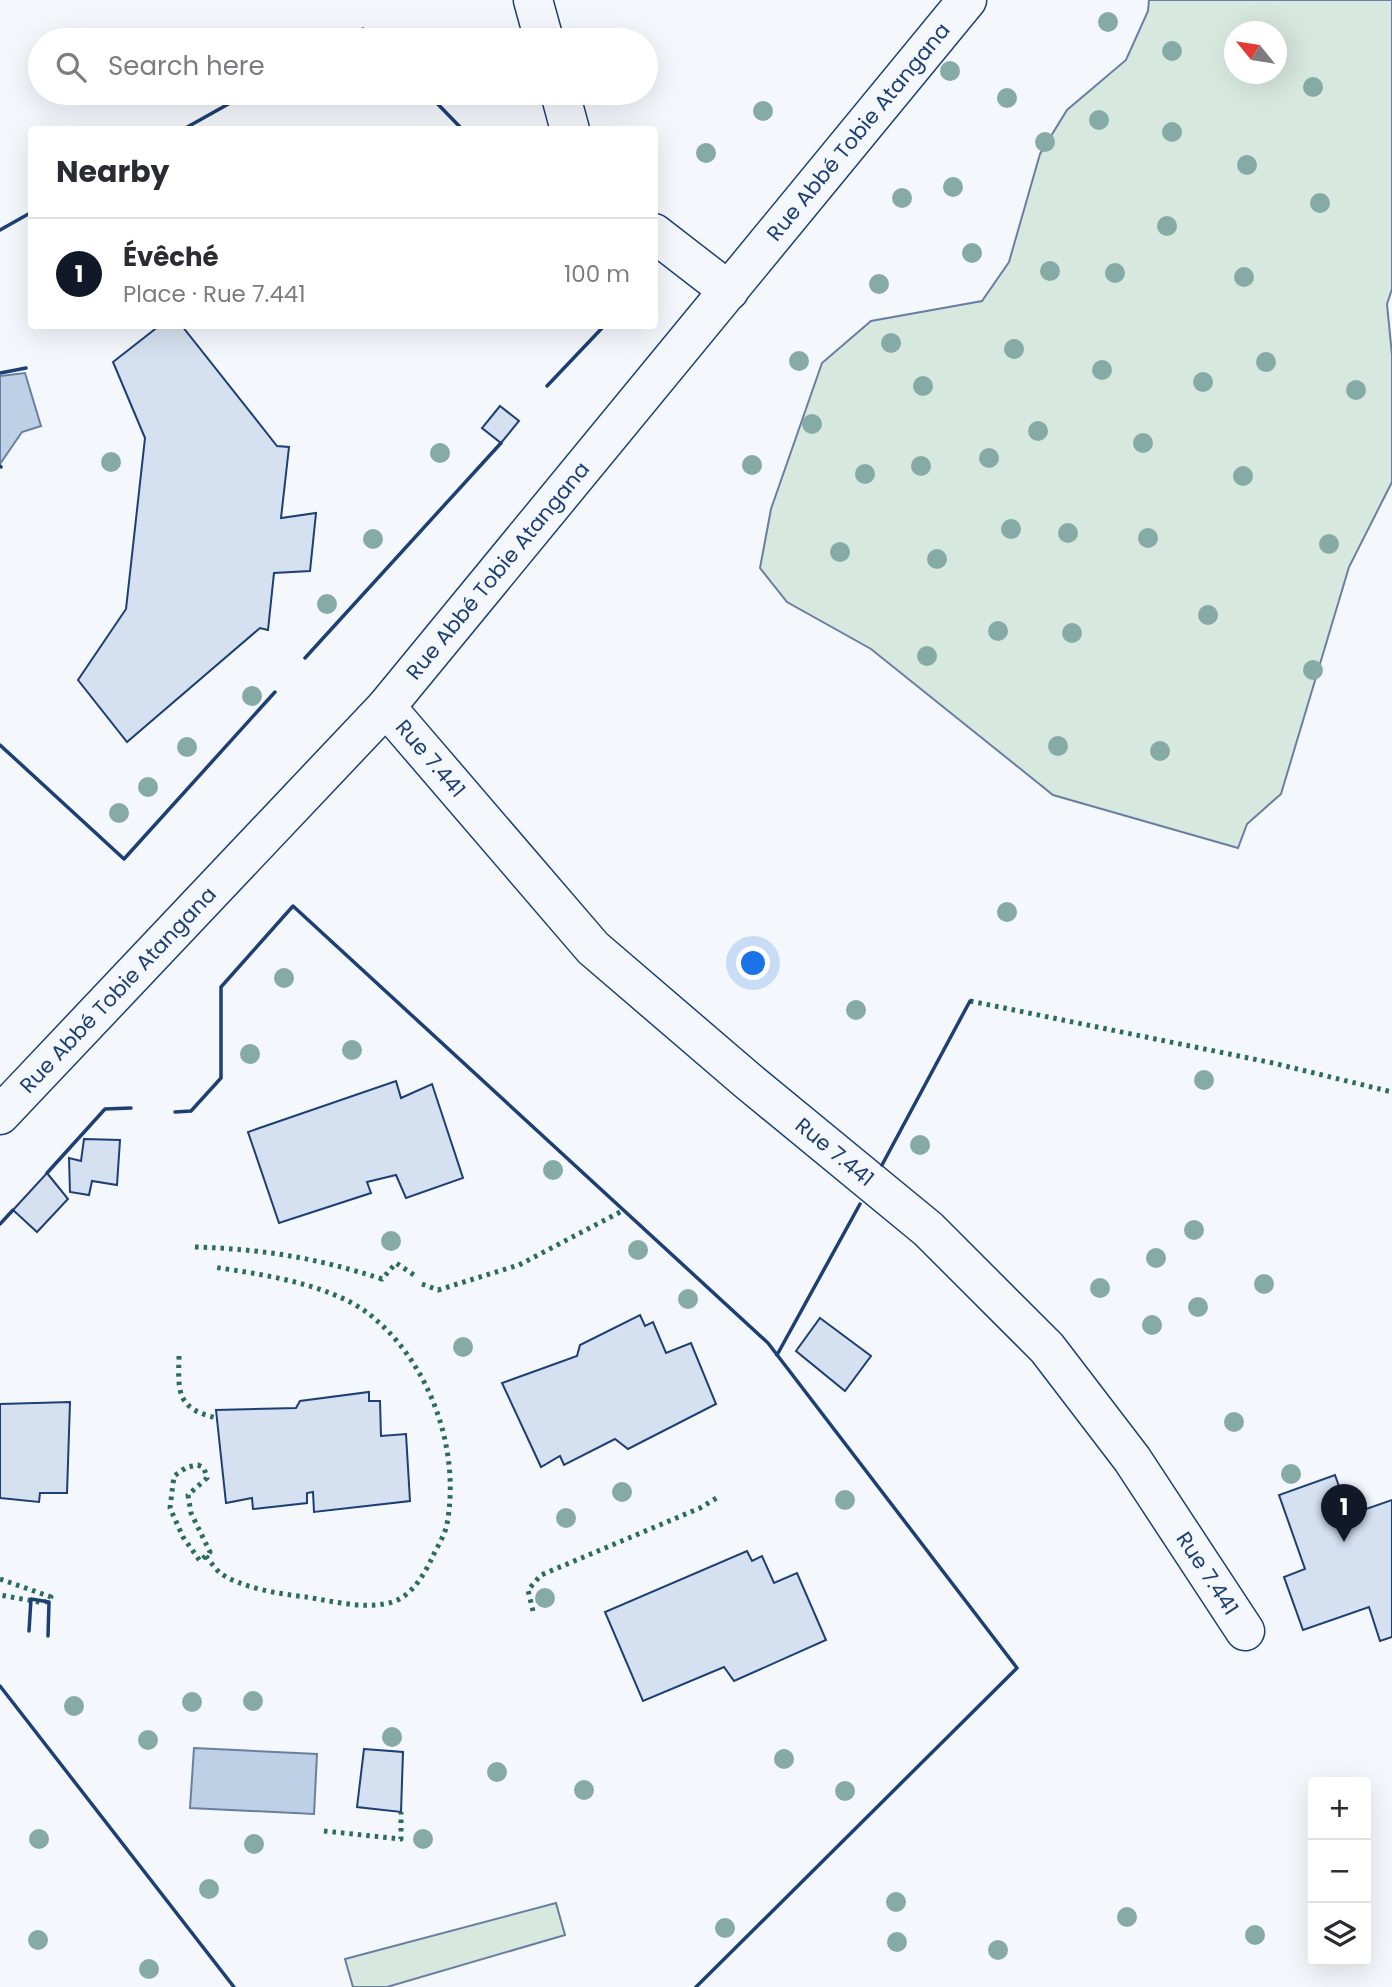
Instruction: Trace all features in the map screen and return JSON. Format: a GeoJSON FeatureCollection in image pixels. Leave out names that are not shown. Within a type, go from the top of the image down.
{"type":"FeatureCollection","features":[{"type":"Feature","properties":{"kind":"main road"},"geometry":{"type":"LineString","coordinates":[[533,0],[541,28]]}},
{"type":"Feature","properties":{"kind":"main road","name":"Rue Abbé Tobie Atangana"},"geometry":{"type":"LineString","coordinates":[[0,1115],[386,707],[967,0]]}},
{"type":"Feature","properties":{"kind":"main road"},"geometry":{"type":"LineString","coordinates":[[563,105],[569,126]]}},
{"type":"Feature","properties":{"kind":"main road"},"geometry":{"type":"LineString","coordinates":[[658,236],[729,290]]}},
{"type":"Feature","properties":{"kind":"main road","name":"Rue 7.441"},"geometry":{"type":"LineString","coordinates":[[386,707],[593,948],[748,1081],[928,1229],[1047,1348],[1132,1458],[1245,1631]]}},
{"type":"Feature","properties":{"kind":"shaded area"},"geometry":{"type":"Polygon","coordinates":[[[1149,0],[1392,0],[1392,289],[1387,304],[1392,355],[1392,482],[1349,567],[1281,794],[1247,824],[1238,848],[1053,795],[871,649],[787,602],[760,568],[771,509],[822,363],[871,321],[982,301],[1009,262],[1040,154],[1067,110],[1126,60],[1148,11],[1149,0]]]}},
{"type":"Feature","properties":{"kind":"shaded area"},"geometry":{"type":"Polygon","coordinates":[[[556,1903],[565,1935],[387,1987],[353,1987],[345,1959],[556,1903]]]}},
{"type":"Feature","properties":{"kind":"water"},"geometry":{"type":"Polygon","coordinates":[[[25,373],[41,426],[22,432],[0,464],[0,376],[25,373]]]}},
{"type":"Feature","properties":{"kind":"water"},"geometry":{"type":"Polygon","coordinates":[[[194,1748],[317,1754],[314,1814],[190,1808],[194,1748]]]}},
{"type":"Feature","properties":{"kind":"building"},"geometry":{"type":"Polygon","coordinates":[[[155,329],[184,329],[277,446],[289,447],[281,518],[316,513],[310,571],[274,573],[268,630],[260,628],[127,742],[78,680],[126,609],[145,438],[113,362],[155,329]]]}},
{"type":"Feature","properties":{"kind":"building"},"geometry":{"type":"Polygon","coordinates":[[[500,406],[519,421],[501,443],[482,428],[500,406]]]}},
{"type":"Feature","properties":{"kind":"building"},"geometry":{"type":"Polygon","coordinates":[[[396,1081],[401,1098],[432,1084],[463,1178],[406,1198],[396,1175],[367,1182],[371,1193],[279,1223],[248,1132],[396,1081]]]}},
{"type":"Feature","properties":{"kind":"building"},"geometry":{"type":"Polygon","coordinates":[[[84,1139],[120,1140],[117,1185],[92,1181],[89,1195],[70,1192],[69,1158],[81,1161],[84,1139]]]}},
{"type":"Feature","properties":{"kind":"building"},"geometry":{"type":"Polygon","coordinates":[[[47,1173],[68,1199],[37,1232],[13,1210],[47,1173]]]}},
{"type":"Feature","properties":{"kind":"building"},"geometry":{"type":"Polygon","coordinates":[[[640,1315],[645,1326],[653,1322],[666,1353],[691,1343],[716,1404],[628,1449],[615,1439],[564,1465],[560,1456],[541,1467],[502,1383],[577,1356],[580,1345],[640,1315]]]}},
{"type":"Feature","properties":{"kind":"building"},"geometry":{"type":"Polygon","coordinates":[[[820,1318],[871,1356],[845,1391],[796,1351],[820,1318]]]}},
{"type":"Feature","properties":{"kind":"building"},"geometry":{"type":"Polygon","coordinates":[[[369,1392],[369,1401],[380,1401],[381,1436],[406,1434],[410,1501],[314,1512],[313,1492],[307,1493],[307,1503],[253,1509],[252,1498],[226,1503],[216,1410],[296,1408],[300,1401],[369,1392]]]}},
{"type":"Feature","properties":{"kind":"building"},"geometry":{"type":"Polygon","coordinates":[[[70,1402],[67,1493],[40,1493],[39,1502],[0,1498],[0,1404],[70,1402]]]}},
{"type":"Feature","properties":{"kind":"building"},"geometry":{"type":"Polygon","coordinates":[[[1335,1475],[1349,1515],[1392,1500],[1392,1637],[1380,1641],[1369,1607],[1303,1630],[1284,1577],[1305,1569],[1279,1495],[1335,1475]]]}},
{"type":"Feature","properties":{"kind":"building"},"geometry":{"type":"Polygon","coordinates":[[[747,1551],[752,1561],[762,1556],[774,1583],[797,1573],[826,1640],[734,1681],[724,1667],[643,1701],[605,1612],[747,1551]]]}},
{"type":"Feature","properties":{"kind":"building"},"geometry":{"type":"Polygon","coordinates":[[[364,1749],[403,1752],[401,1812],[357,1807],[364,1749]]]}},
{"type":"Feature","properties":{"kind":"hedge"},"geometry":{"type":"LineString","coordinates":[[970,1001],[1273,1063],[1392,1092]]}},
{"type":"Feature","properties":{"kind":"hedge"},"geometry":{"type":"LineString","coordinates":[[422,1284],[438,1290],[519,1265],[624,1210]]}},
{"type":"Feature","properties":{"kind":"hedge"},"geometry":{"type":"LineString","coordinates":[[195,1247],[290,1256],[335,1265],[382,1279],[396,1263],[414,1275]]}},
{"type":"Feature","properties":{"kind":"hedge"},"geometry":{"type":"LineString","coordinates":[[206,1556],[219,1572],[228,1578],[261,1589],[350,1604],[385,1604],[407,1594],[426,1570],[446,1528],[450,1495],[449,1466],[436,1408],[424,1381],[390,1333],[369,1314],[335,1295],[294,1282],[213,1267]]}},
{"type":"Feature","properties":{"kind":"hedge"},"geometry":{"type":"LineString","coordinates":[[179,1356],[179,1380],[183,1398],[194,1410],[217,1418]]}},
{"type":"Feature","properties":{"kind":"hedge"},"geometry":{"type":"LineString","coordinates":[[198,1465],[204,1468],[207,1478],[188,1495],[191,1513],[210,1552],[200,1561],[183,1537],[170,1508],[174,1476],[187,1467],[198,1465]]}},
{"type":"Feature","properties":{"kind":"hedge"},"geometry":{"type":"LineString","coordinates":[[533,1611],[528,1590],[541,1575],[700,1508],[720,1496]]}},
{"type":"Feature","properties":{"kind":"hedge"},"geometry":{"type":"LineString","coordinates":[[0,1579],[51,1597],[44,1603],[0,1595]]}},
{"type":"Feature","properties":{"kind":"hedge"},"geometry":{"type":"LineString","coordinates":[[324,1831],[401,1839],[401,1812]]}},
{"type":"Feature","properties":{"kind":"wall"},"geometry":{"type":"LineString","coordinates":[[189,126],[227,105]]}},
{"type":"Feature","properties":{"kind":"wall"},"geometry":{"type":"LineString","coordinates":[[439,105],[459,126]]}},
{"type":"Feature","properties":{"kind":"wall"},"geometry":{"type":"LineString","coordinates":[[0,230],[28,214]]}},
{"type":"Feature","properties":{"kind":"wall"},"geometry":{"type":"LineString","coordinates":[[547,386],[601,329]]}},
{"type":"Feature","properties":{"kind":"wall"},"geometry":{"type":"LineString","coordinates":[[0,373],[26,368]]}},
{"type":"Feature","properties":{"kind":"wall"},"geometry":{"type":"LineString","coordinates":[[305,658],[501,443]]}},
{"type":"Feature","properties":{"kind":"wall"},"geometry":{"type":"LineString","coordinates":[[0,745],[124,859],[275,692]]}},
{"type":"Feature","properties":{"kind":"wall"},"geometry":{"type":"LineString","coordinates":[[175,1112],[191,1111],[221,1078],[221,987],[293,906],[768,1343],[1017,1668],[696,1987]]}},
{"type":"Feature","properties":{"kind":"wall"},"geometry":{"type":"LineString","coordinates":[[882,1165],[970,1001]]}},
{"type":"Feature","properties":{"kind":"wall"},"geometry":{"type":"LineString","coordinates":[[47,1173],[105,1109],[131,1108]]}},
{"type":"Feature","properties":{"kind":"wall"},"geometry":{"type":"LineString","coordinates":[[777,1355],[860,1204]]}},
{"type":"Feature","properties":{"kind":"wall"},"geometry":{"type":"LineString","coordinates":[[0,1224],[13,1210]]}},
{"type":"Feature","properties":{"kind":"wall"},"geometry":{"type":"LineString","coordinates":[[29,1631],[31,1599],[49,1602],[48,1636]]}},
{"type":"Feature","properties":{"kind":"wall"},"geometry":{"type":"LineString","coordinates":[[0,1686],[234,1987]]}},
{"type":"Feature","properties":{"kind":"place","name":"Évêché"},"geometry":{"type":"Point","coordinates":[1344,1542]}}]}
